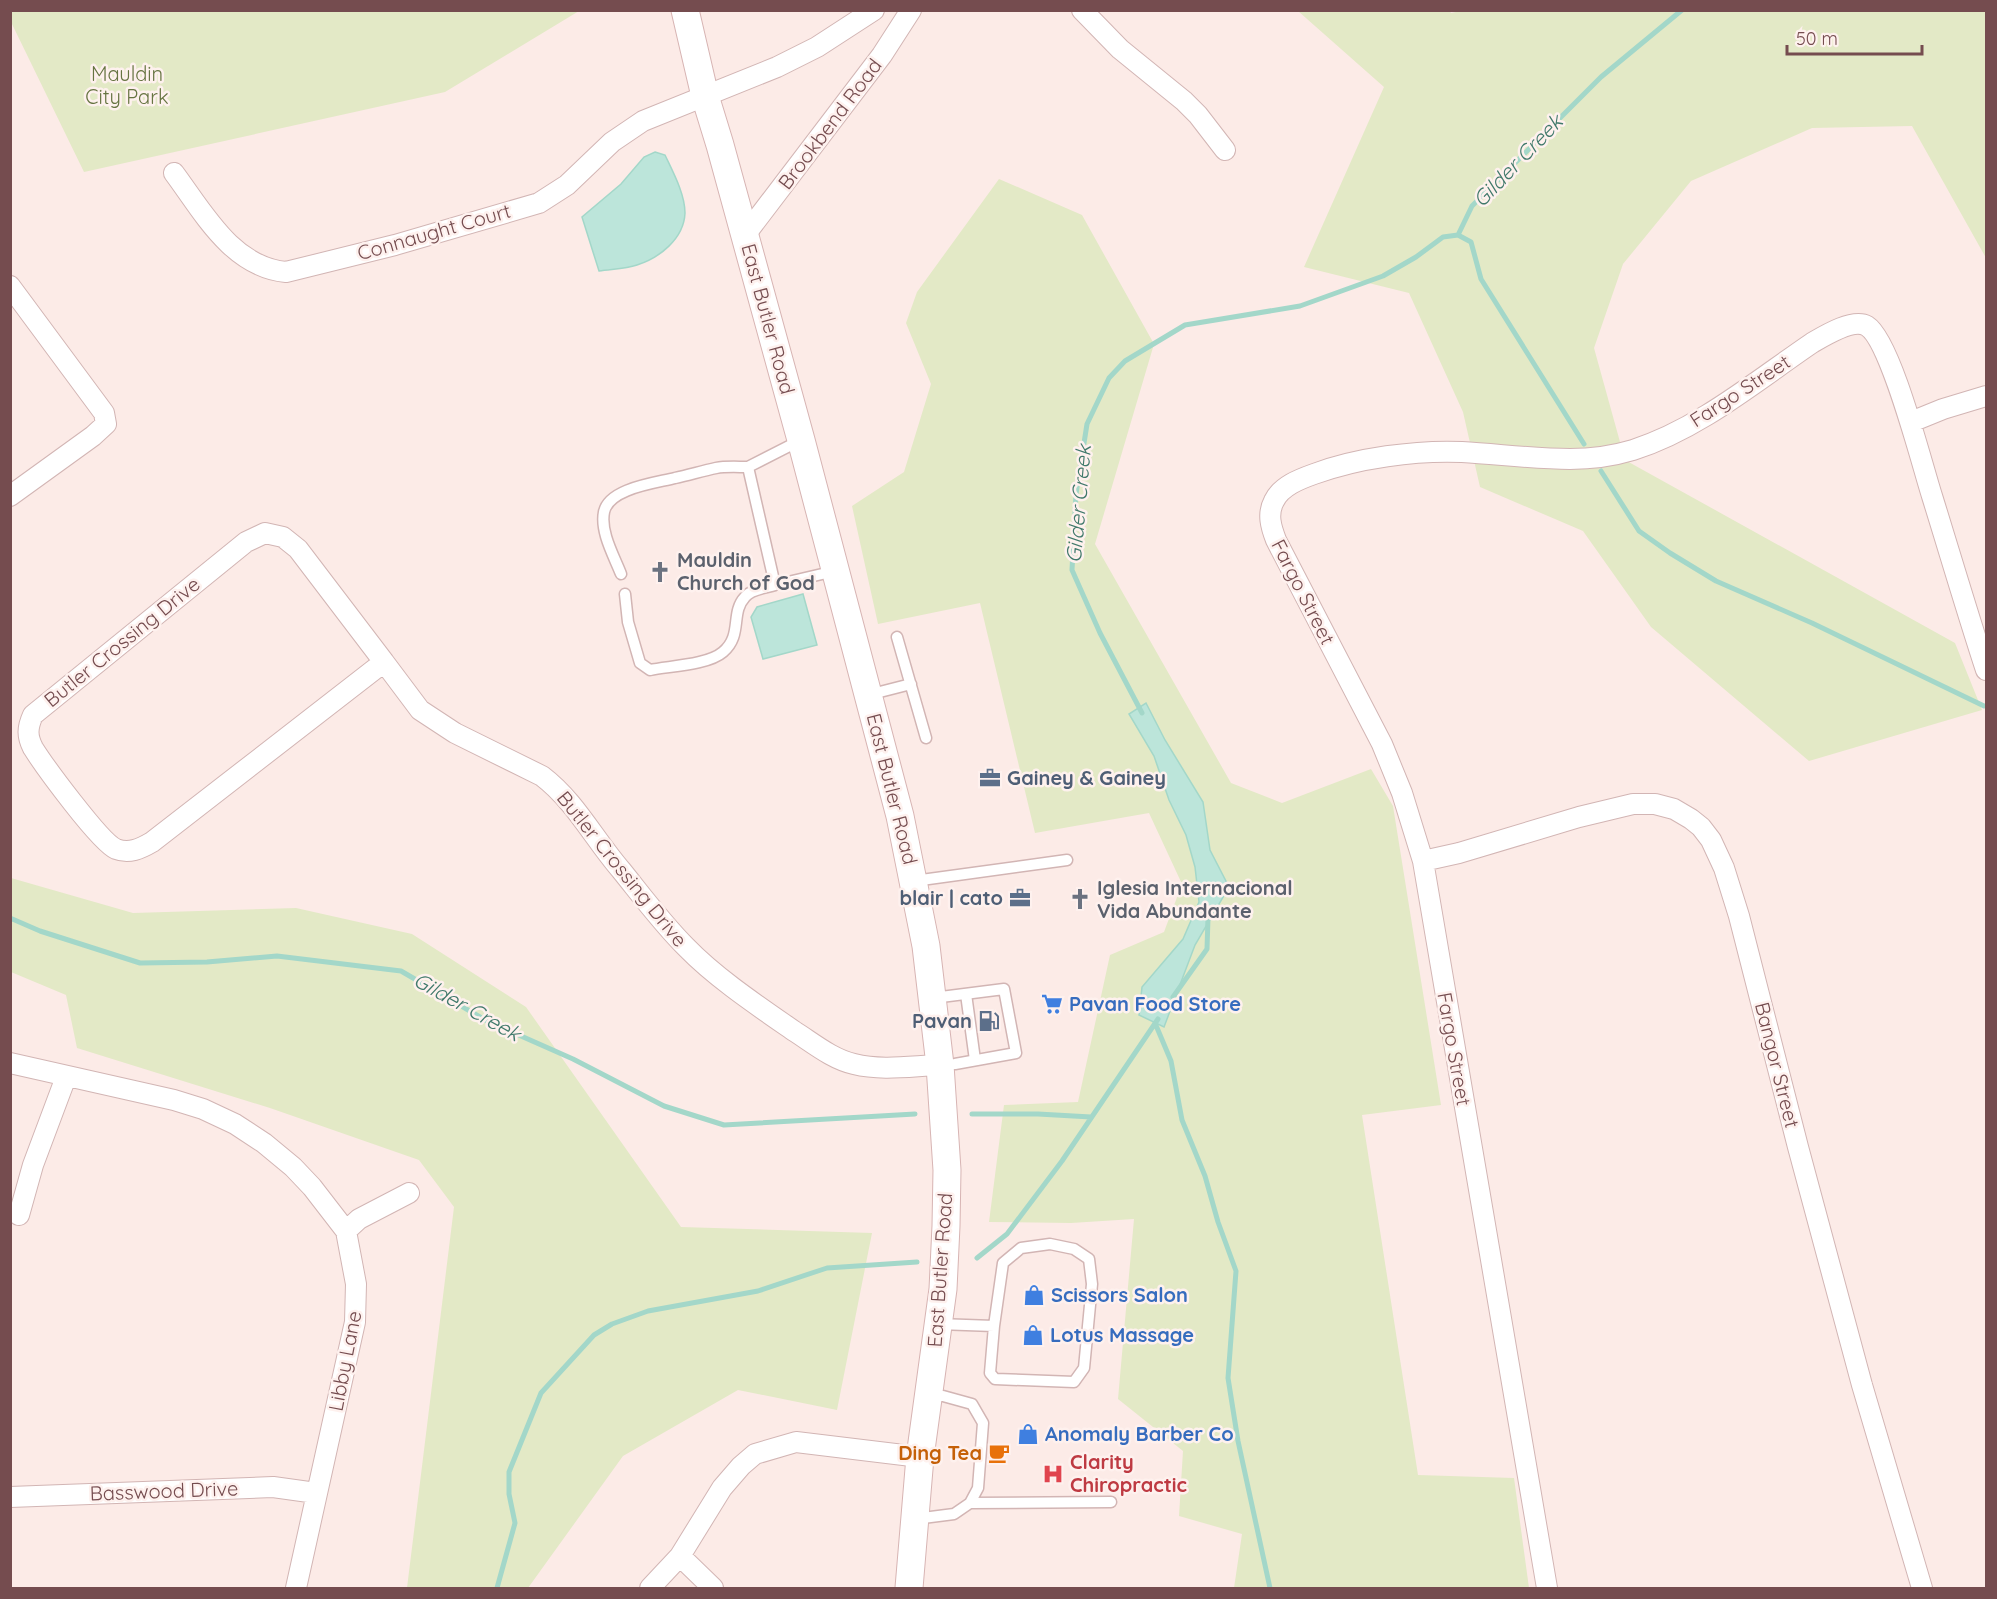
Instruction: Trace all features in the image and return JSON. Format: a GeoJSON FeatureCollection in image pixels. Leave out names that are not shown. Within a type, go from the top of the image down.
{"type":"FeatureCollection","features":[{"type":"Feature","properties":{"kind":"main road","name":"East Butler Road"},"geometry":{"type":"LineString","coordinates":[[685,10],[705,96],[801,440],[900,816],[926,946],[940,1065],[947,1170],[943,1280],[920,1457],[909,1588]]}},
{"type":"Feature","properties":{"kind":"street"},"geometry":{"type":"LineString","coordinates":[[705,96],[777,67],[817,47],[874,10]]}},
{"type":"Feature","properties":{"kind":"street","name":"Brookbend Road"},"geometry":{"type":"LineString","coordinates":[[745,235],[882,55],[911,10]]}},
{"type":"Feature","properties":{"kind":"street"},"geometry":{"type":"LineString","coordinates":[[1082,10],[1120,49],[1184,101],[1225,150]]}},
{"type":"Feature","properties":{"kind":"street","name":"Connaught Court"},"geometry":{"type":"LineString","coordinates":[[174,173],[226,242],[247,259],[272,270],[286,272],[539,203],[567,185],[612,142],[642,121],[705,96]]}},
{"type":"Feature","properties":{"kind":"street"},"geometry":{"type":"LineString","coordinates":[[10,286],[104,413],[106,424],[10,496]]}},
{"type":"Feature","properties":{"kind":"street","name":"Fargo Street"},"geometry":{"type":"LineString","coordinates":[[1547,1588],[1423,861],[1402,793],[1382,744],[1276,540],[1270,519],[1273,501],[1282,489],[1300,479],[1342,464],[1402,455],[1459,452],[1573,459],[1605,456],[1632,450],[1683,429],[1830,333],[1858,324],[1867,326],[1887,357],[1911,422],[1922,465],[1986,670]]}},
{"type":"Feature","properties":{"kind":"street"},"geometry":{"type":"LineString","coordinates":[[1911,422],[1943,409],[1986,396]]}},
{"type":"Feature","properties":{"kind":"street","name":"Butler Crossing Drive"},"geometry":{"type":"LineString","coordinates":[[384,662],[200,806],[140,849],[128,851],[111,846],[40,759],[28,738],[28,726],[33,715],[40,708],[246,542],[265,532],[283,537],[298,549],[384,662],[420,710],[455,733],[552,783],[576,810],[661,921],[718,975],[780,1021],[831,1055],[851,1064],[887,1068],[940,1065]]}},
{"type":"Feature","properties":{"kind":"street","name":"Bangor Street"},"geometry":{"type":"LineString","coordinates":[[1423,861],[1633,804],[1656,804],[1674,809],[1701,827],[1711,840],[1724,868],[1739,915],[1859,1374],[1922,1588]]}},
{"type":"Feature","properties":{"kind":"street","name":"Libby Lane"},"geometry":{"type":"LineString","coordinates":[[10,1063],[174,1100],[203,1109],[235,1124],[264,1143],[293,1167],[312,1187],[346,1231],[356,1284],[355,1322],[296,1588]]}},
{"type":"Feature","properties":{"kind":"street"},"geometry":{"type":"LineString","coordinates":[[19,1215],[33,1165],[66,1077]]}},
{"type":"Feature","properties":{"kind":"street"},"geometry":{"type":"LineString","coordinates":[[346,1231],[359,1219],[409,1193]]}},
{"type":"Feature","properties":{"kind":"street"},"geometry":{"type":"LineString","coordinates":[[650,1588],[680,1556],[722,1488],[755,1454],[796,1442],[920,1457]]}},
{"type":"Feature","properties":{"kind":"street","name":"Basswood Drive"},"geometry":{"type":"LineString","coordinates":[[10,1497],[273,1487],[316,1493]]}},
{"type":"Feature","properties":{"kind":"street"},"geometry":{"type":"LineString","coordinates":[[680,1556],[713,1588]]}},
{"type":"Feature","properties":{"kind":"lane"},"geometry":{"type":"LineString","coordinates":[[621,573],[607,540],[603,518],[604,509],[614,497],[650,482],[717,468],[748,466],[801,440]]}},
{"type":"Feature","properties":{"kind":"lane"},"geometry":{"type":"LineString","coordinates":[[748,466],[775,585]]}},
{"type":"Feature","properties":{"kind":"lane"},"geometry":{"type":"LineString","coordinates":[[625,594],[628,622],[640,663],[650,670],[701,661],[721,654],[733,641],[739,607],[746,596],[775,585],[836,571]]}},
{"type":"Feature","properties":{"kind":"lane"},"geometry":{"type":"LineString","coordinates":[[897,637],[926,738]]}},
{"type":"Feature","properties":{"kind":"lane"},"geometry":{"type":"LineString","coordinates":[[868,695],[910,684]]}},
{"type":"Feature","properties":{"kind":"lane"},"geometry":{"type":"LineString","coordinates":[[914,881],[1067,860]]}},
{"type":"Feature","properties":{"kind":"lane"},"geometry":{"type":"LineString","coordinates":[[933,998],[1004,989],[1016,1053],[940,1065]]}},
{"type":"Feature","properties":{"kind":"lane"},"geometry":{"type":"LineString","coordinates":[[966,994],[975,1060]]}},
{"type":"Feature","properties":{"kind":"lane"},"geometry":{"type":"LineString","coordinates":[[1050,1244],[1074,1249],[1089,1259],[1092,1284],[1084,1368],[1074,1382],[995,1379],[990,1373],[994,1326],[1003,1263],[1021,1248],[1050,1244]]}},
{"type":"Feature","properties":{"kind":"lane"},"geometry":{"type":"LineString","coordinates":[[938,1324],[994,1326]]}},
{"type":"Feature","properties":{"kind":"lane"},"geometry":{"type":"LineString","coordinates":[[914,1519],[954,1514],[970,1503],[978,1488],[983,1424],[972,1404],[943,1396],[928,1395]]}},
{"type":"Feature","properties":{"kind":"lane"},"geometry":{"type":"LineString","coordinates":[[970,1503],[1111,1502]]}},
{"type":"Feature","properties":{"kind":"green space","name":"Mauldin City Park"},"geometry":{"type":"Polygon","coordinates":[[[11,10],[579,11],[445,92],[84,172],[11,22],[11,10]]]}},
{"type":"Feature","properties":{"kind":"green space"},"geometry":{"type":"Polygon","coordinates":[[[1449,10],[1451,13],[1466,10],[1986,11],[1986,258],[1912,126],[1812,128],[1691,181],[1623,264],[1594,348],[1625,460],[1955,643],[1982,710],[1809,761],[1651,627],[1583,531],[1480,487],[1463,412],[1409,293],[1304,267],[1384,87],[1298,11],[1449,10]]]}},
{"type":"Feature","properties":{"kind":"green space"},"geometry":{"type":"Polygon","coordinates":[[[999,179],[1082,215],[1154,344],[1095,544],[1231,783],[1282,803],[1371,769],[1393,806],[1441,1105],[1362,1115],[1418,1475],[1514,1478],[1529,1588],[1234,1588],[1242,1534],[1179,1516],[1183,1451],[1118,1399],[1134,1219],[1071,1223],[989,1222],[1004,1105],[1078,1102],[1110,955],[1164,932],[1182,884],[1149,813],[1035,833],[980,603],[878,624],[852,506],[904,472],[931,384],[906,323],[917,292],[999,179]]]}},
{"type":"Feature","properties":{"kind":"green space"},"geometry":{"type":"Polygon","coordinates":[[[11,878],[133,913],[296,908],[412,934],[526,1007],[681,1227],[872,1233],[837,1410],[738,1390],[623,1456],[528,1588],[407,1588],[454,1207],[419,1160],[270,1108],[77,1048],[66,995],[11,972],[11,878]]]}},
{"type":"Feature","properties":{"kind":"water"},"geometry":{"type":"Polygon","coordinates":[[[655,152],[665,155],[681,191],[685,213],[680,231],[669,246],[654,258],[637,265],[599,271],[582,217],[621,184],[644,157],[655,152]]]}},
{"type":"Feature","properties":{"kind":"water"},"geometry":{"type":"Polygon","coordinates":[[[803,594],[817,645],[763,659],[751,617],[757,607],[803,594]]]}},
{"type":"Feature","properties":{"kind":"water"},"geometry":{"type":"Polygon","coordinates":[[[1146,703],[1165,740],[1203,802],[1210,850],[1229,887],[1195,945],[1164,1027],[1139,1015],[1142,987],[1183,939],[1199,902],[1195,867],[1186,835],[1169,800],[1154,756],[1129,714],[1146,703]]]}},
{"type":"Feature","properties":{"kind":"waterway","name":"Gilder Creek"},"geometry":{"type":"LineString","coordinates":[[1458,235],[1472,206],[1601,77],[1682,10]]}},
{"type":"Feature","properties":{"kind":"waterway"},"geometry":{"type":"LineString","coordinates":[[1458,235],[1471,242],[1481,279],[1584,444]]}},
{"type":"Feature","properties":{"kind":"waterway","name":"Gilder Creek"},"geometry":{"type":"LineString","coordinates":[[1142,713],[1100,633],[1072,570],[1076,494],[1087,424],[1109,378],[1125,361],[1185,325],[1300,306],[1383,276],[1416,257],[1443,237],[1458,235]]}},
{"type":"Feature","properties":{"kind":"waterway"},"geometry":{"type":"LineString","coordinates":[[1601,471],[1639,531],[1670,553],[1716,581],[1812,623],[1984,706]]}},
{"type":"Feature","properties":{"kind":"waterway","name":"Gilder Creek"},"geometry":{"type":"LineString","coordinates":[[10,918],[40,931],[140,963],[207,962],[277,956],[401,971],[487,1021],[573,1059],[664,1106],[724,1125],[915,1114]]}},
{"type":"Feature","properties":{"kind":"waterway","name":"Gilder Creek"},"geometry":{"type":"LineString","coordinates":[[1173,997],[1207,949],[1208,918]]}},
{"type":"Feature","properties":{"kind":"waterway"},"geometry":{"type":"LineString","coordinates":[[977,1258],[1007,1234],[1062,1161],[1158,1019]]}},
{"type":"Feature","properties":{"kind":"waterway"},"geometry":{"type":"LineString","coordinates":[[1155,1023],[1171,1061],[1182,1120],[1205,1176],[1218,1222],[1236,1271],[1228,1378],[1238,1441],[1270,1588]]}},
{"type":"Feature","properties":{"kind":"waterway","name":"Gilder Creek"},"geometry":{"type":"LineString","coordinates":[[972,1114],[1091,1117]]}},
{"type":"Feature","properties":{"kind":"waterway"},"geometry":{"type":"LineString","coordinates":[[497,1588],[515,1523],[509,1494],[509,1472],[541,1393],[594,1335],[612,1324],[648,1311],[758,1291],[827,1268],[917,1262]]}},
{"type":"Feature","properties":{"kind":"place","name":"Mauldin Church of God"},"geometry":{"type":"Point","coordinates":[660,572]}},
{"type":"Feature","properties":{"kind":"place","name":"Gainey & Gainey"},"geometry":{"type":"Point","coordinates":[990,778]}},
{"type":"Feature","properties":{"kind":"place","name":"blair | cato"},"geometry":{"type":"Point","coordinates":[1020,898]}},
{"type":"Feature","properties":{"kind":"place","name":"Iglesia Internacional Vida Abundante"},"geometry":{"type":"Point","coordinates":[1080,899]}},
{"type":"Feature","properties":{"kind":"place","name":"Pavan Food Store"},"geometry":{"type":"Point","coordinates":[1052,1004]}},
{"type":"Feature","properties":{"kind":"place","name":"Pavan"},"geometry":{"type":"Point","coordinates":[989,1021]}},
{"type":"Feature","properties":{"kind":"place","name":"Scissors Salon"},"geometry":{"type":"Point","coordinates":[1034,1295]}},
{"type":"Feature","properties":{"kind":"place","name":"Lotus Massage"},"geometry":{"type":"Point","coordinates":[1033,1335]}},
{"type":"Feature","properties":{"kind":"place","name":"Anomaly Barber Co"},"geometry":{"type":"Point","coordinates":[1028,1434]}},
{"type":"Feature","properties":{"kind":"place","name":"Ding Tea"},"geometry":{"type":"Point","coordinates":[999,1453]}},
{"type":"Feature","properties":{"kind":"place","name":"Clarity Chiropractic"},"geometry":{"type":"Point","coordinates":[1053,1474]}}]}
